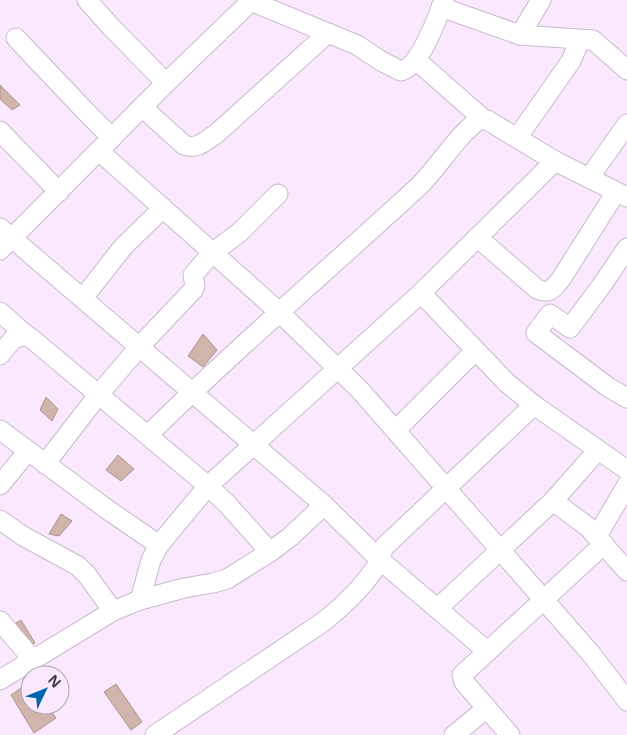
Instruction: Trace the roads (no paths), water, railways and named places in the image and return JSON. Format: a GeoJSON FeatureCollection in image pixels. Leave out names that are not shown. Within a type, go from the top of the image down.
{"type":"FeatureCollection","features":[{"type":"Feature","properties":{"kind":"street"},"geometry":{"type":"LineString","coordinates":[[87,0],[166,83]]}},
{"type":"Feature","properties":{"kind":"street"},"geometry":{"type":"LineString","coordinates":[[520,35],[541,0]]}},
{"type":"Feature","properties":{"kind":"street"},"geometry":{"type":"LineString","coordinates":[[484,653],[480,645],[380,560],[324,505],[83,298],[4,238],[59,192],[250,1],[357,45],[401,71],[412,65],[416,60],[431,33],[442,4],[520,35],[593,40],[627,70]]}},
{"type":"Feature","properties":{"kind":"street"},"geometry":{"type":"LineString","coordinates":[[142,107],[184,145],[197,147],[216,134],[328,33]]}},
{"type":"Feature","properties":{"kind":"street"},"geometry":{"type":"LineString","coordinates":[[16,38],[88,114],[106,144],[163,208],[338,368],[396,430],[592,655],[627,701]]}},
{"type":"Feature","properties":{"kind":"street"},"geometry":{"type":"LineString","coordinates":[[517,138],[571,61],[580,40]]}},
{"type":"Feature","properties":{"kind":"street"},"geometry":{"type":"LineString","coordinates":[[416,60],[482,118],[555,161],[622,194],[561,278],[551,290],[545,292],[537,289],[477,237]]}},
{"type":"Feature","properties":{"kind":"street"},"geometry":{"type":"LineString","coordinates":[[148,435],[192,391],[420,185],[475,122],[482,118]]}},
{"type":"Feature","properties":{"kind":"street"},"geometry":{"type":"LineString","coordinates":[[589,178],[627,124]]}},
{"type":"Feature","properties":{"kind":"street"},"geometry":{"type":"LineString","coordinates":[[0,131],[59,192]]}},
{"type":"Feature","properties":{"kind":"street"},"geometry":{"type":"LineString","coordinates":[[140,600],[151,560],[159,545],[208,486],[421,293],[555,161]]}},
{"type":"Feature","properties":{"kind":"street"},"geometry":{"type":"LineString","coordinates":[[45,464],[99,394],[140,346],[193,290],[195,286],[193,274],[212,253],[239,232],[278,194]]}},
{"type":"Feature","properties":{"kind":"street"},"geometry":{"type":"LineString","coordinates":[[83,298],[123,248],[163,208]]}},
{"type":"Feature","properties":{"kind":"street"},"geometry":{"type":"LineString","coordinates":[[627,248],[602,286],[570,328],[550,314],[536,333],[608,387],[627,398]]}},
{"type":"Feature","properties":{"kind":"street"},"geometry":{"type":"LineString","coordinates":[[421,293],[507,383],[534,405],[627,470]]}},
{"type":"Feature","properties":{"kind":"street"},"geometry":{"type":"LineString","coordinates":[[0,312],[208,486],[228,505],[270,552]]}},
{"type":"Feature","properties":{"kind":"street"},"geometry":{"type":"LineString","coordinates":[[0,355],[14,339],[26,335]]}},
{"type":"Feature","properties":{"kind":"street"},"geometry":{"type":"LineString","coordinates":[[396,430],[475,351]]}},
{"type":"Feature","properties":{"kind":"street"},"geometry":{"type":"LineString","coordinates":[[155,735],[323,622],[353,595],[380,560],[384,547],[534,405]]}},
{"type":"Feature","properties":{"kind":"street"},"geometry":{"type":"LineString","coordinates":[[0,430],[159,545]]}},
{"type":"Feature","properties":{"kind":"street"},"geometry":{"type":"LineString","coordinates":[[438,608],[553,501],[598,450]]}},
{"type":"Feature","properties":{"kind":"street"},"geometry":{"type":"LineString","coordinates":[[0,486],[28,451]]}},
{"type":"Feature","properties":{"kind":"street"},"geometry":{"type":"LineString","coordinates":[[510,735],[462,678],[462,675],[544,600],[601,540],[627,485]]}},
{"type":"Feature","properties":{"kind":"street"},"geometry":{"type":"LineString","coordinates":[[553,501],[588,527],[627,571]]}},
{"type":"Feature","properties":{"kind":"street"},"geometry":{"type":"LineString","coordinates":[[0,680],[113,610],[140,600],[184,588],[213,584],[227,579],[290,537],[324,505]]}},
{"type":"Feature","properties":{"kind":"street"},"geometry":{"type":"LineString","coordinates":[[0,520],[23,536],[78,566],[87,574],[113,610]]}},
{"type":"Feature","properties":{"kind":"street"},"geometry":{"type":"LineString","coordinates":[[0,621],[33,660]]}},
{"type":"Feature","properties":{"kind":"street"},"geometry":{"type":"LineString","coordinates":[[454,735],[487,708]]}}]}
